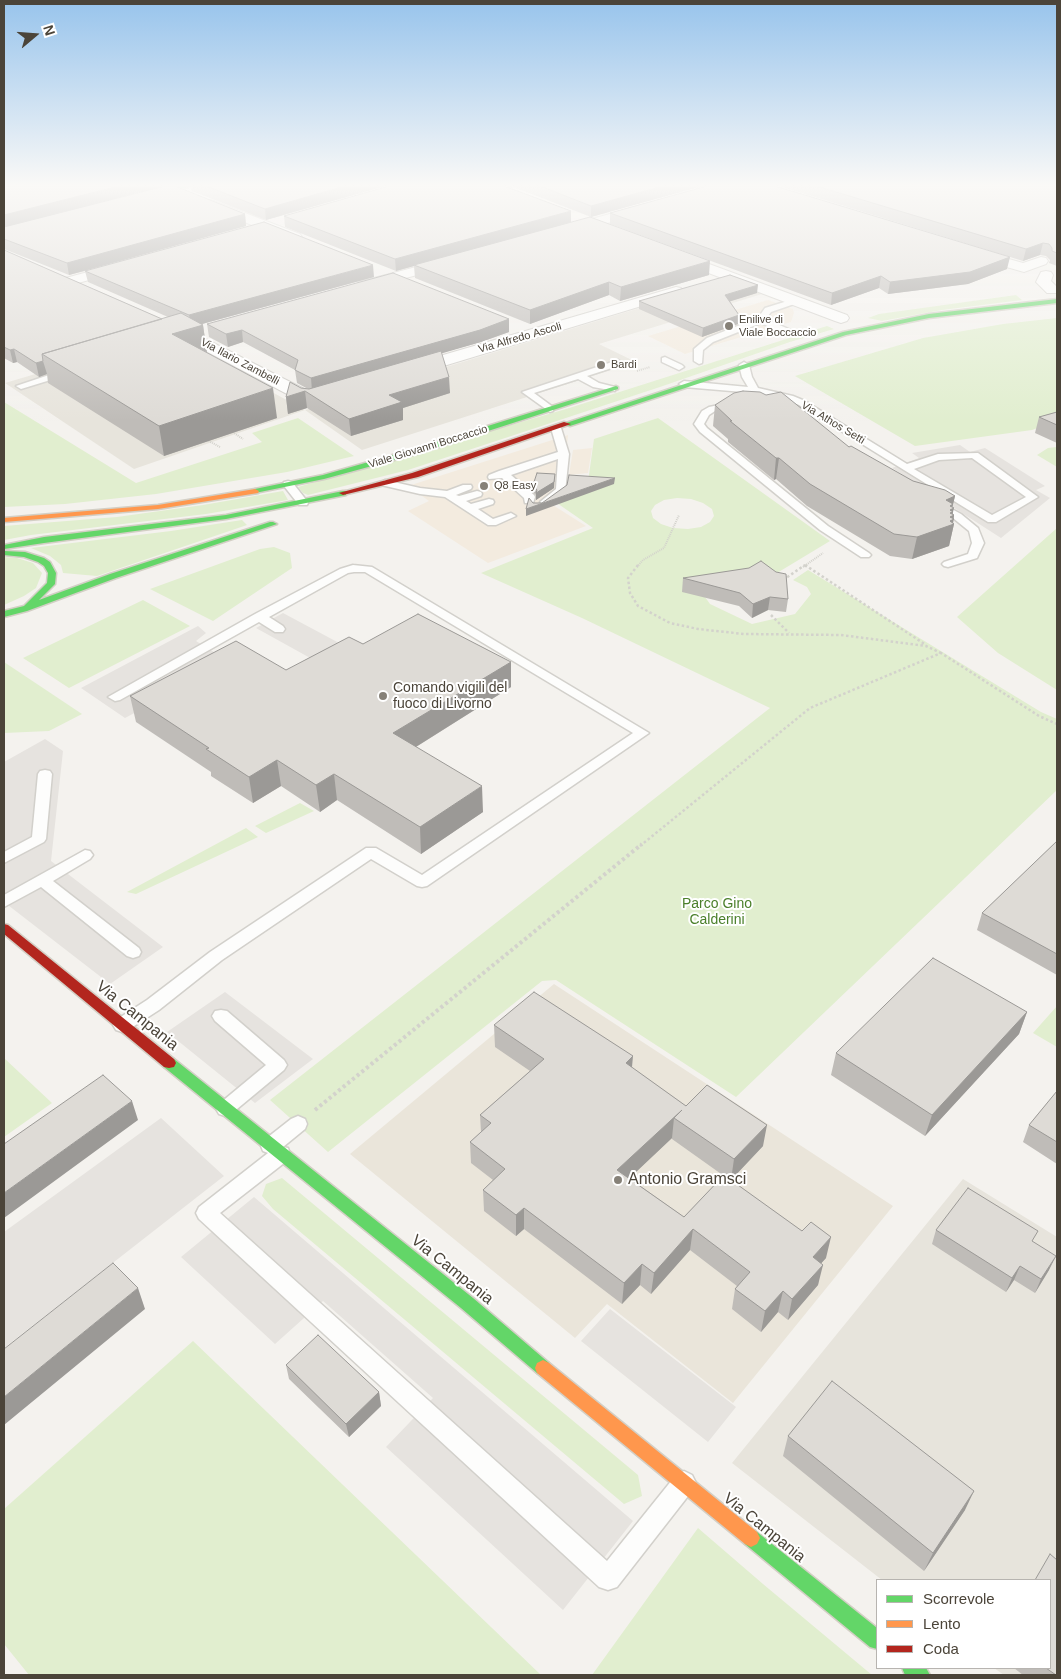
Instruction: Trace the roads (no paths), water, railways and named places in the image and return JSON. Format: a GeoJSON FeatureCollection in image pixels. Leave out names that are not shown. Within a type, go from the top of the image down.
{"type":"FeatureCollection","features":[{"type":"Feature","properties":{"kind":"main road","name":"Viale Giovanni Boccaccio"},"geometry":{"type":"LineString","coordinates":[[4,547],[44,540],[303,508],[556,428],[824,339],[863,329],[1052,293]]}},
{"type":"Feature","properties":{"kind":"main road"},"geometry":{"type":"LineString","coordinates":[[823,323],[846,317],[863,329]]}},
{"type":"Feature","properties":{"kind":"main road"},"geometry":{"type":"LineString","coordinates":[[772,338],[794,331]]}},
{"type":"Feature","properties":{"kind":"main road"},"geometry":{"type":"LineString","coordinates":[[660,374],[704,359]]}},
{"type":"Feature","properties":{"kind":"main road","name":"Viale Giovanni Boccaccio"},"geometry":{"type":"LineString","coordinates":[[4,520],[158,506],[288,484],[370,465],[626,385]]}},
{"type":"Feature","properties":{"kind":"main road"},"geometry":{"type":"LineString","coordinates":[[4,614],[24,609],[149,564],[287,519]]}},
{"type":"Feature","properties":{"kind":"main road"},"geometry":{"type":"LineString","coordinates":[[4,553],[25,555],[41,560],[47,564],[52,573],[51,584],[24,609]]}},
{"type":"Feature","properties":{"kind":"main road","name":"Via Campania"},"geometry":{"type":"LineString","coordinates":[[4,928],[225,1109],[467,1303],[562,1385],[876,1639]]}},
{"type":"Feature","properties":{"kind":"street"},"geometry":{"type":"LineString","coordinates":[[67,282],[130,264]]}},
{"type":"Feature","properties":{"kind":"street"},"geometry":{"type":"LineString","coordinates":[[347,290],[441,264]]}},
{"type":"Feature","properties":{"kind":"street"},"geometry":{"type":"LineString","coordinates":[[699,264],[794,301],[846,317]]}},
{"type":"Feature","properties":{"kind":"street"},"geometry":{"type":"LineString","coordinates":[[1015,264],[1024,268],[1050,268]]}},
{"type":"Feature","properties":{"kind":"street"},"geometry":{"type":"LineString","coordinates":[[1037,264],[1050,268]]}},
{"type":"Feature","properties":{"kind":"street"},"geometry":{"type":"LineString","coordinates":[[1050,268],[1043,282],[1052,293]]}},
{"type":"Feature","properties":{"kind":"street"},"geometry":{"type":"LineString","coordinates":[[376,270],[421,288]]}},
{"type":"Feature","properties":{"kind":"street"},"geometry":{"type":"LineString","coordinates":[[50,275],[84,290]]}},
{"type":"Feature","properties":{"kind":"street","name":"Via Alfredo Ascoli"},"geometry":{"type":"LineString","coordinates":[[394,375],[729,276]]}},
{"type":"Feature","properties":{"kind":"street","name":"Via Ilario Zambelli"},"geometry":{"type":"LineString","coordinates":[[162,323],[198,332],[310,399],[338,391]]}},
{"type":"Feature","properties":{"kind":"street"},"geometry":{"type":"LineString","coordinates":[[509,323],[535,334]]}},
{"type":"Feature","properties":{"kind":"lane"},"geometry":{"type":"LineString","coordinates":[[704,359],[698,349],[710,340],[762,320],[768,310],[794,301]]}},
{"type":"Feature","properties":{"kind":"lane"},"geometry":{"type":"LineString","coordinates":[[762,320],[794,331]]}},
{"type":"Feature","properties":{"kind":"lane"},"geometry":{"type":"LineString","coordinates":[[171,340],[198,332]]}},
{"type":"Feature","properties":{"kind":"lane"},"geometry":{"type":"LineString","coordinates":[[666,360],[679,367]]}},
{"type":"Feature","properties":{"kind":"lane"},"geometry":{"type":"LineString","coordinates":[[550,409],[527,392],[618,363]]}},
{"type":"Feature","properties":{"kind":"lane"},"geometry":{"type":"LineString","coordinates":[[744,364],[747,377],[755,390]]}},
{"type":"Feature","properties":{"kind":"lane"},"geometry":{"type":"LineString","coordinates":[[21,386],[73,370]]}},
{"type":"Feature","properties":{"kind":"lane"},"geometry":{"type":"LineString","coordinates":[[578,376],[596,385],[612,389]]}},
{"type":"Feature","properties":{"kind":"lane","name":"Via Athos Setti"},"geometry":{"type":"LineString","coordinates":[[684,384],[755,390],[790,398],[802,403],[906,468],[992,520],[1033,497],[974,455],[938,457],[906,468]]}},
{"type":"Feature","properties":{"kind":"lane"},"geometry":{"type":"LineString","coordinates":[[762,403],[779,406]]}},
{"type":"Feature","properties":{"kind":"lane"},"geometry":{"type":"LineString","coordinates":[[744,404],[712,409],[701,418],[699,424],[703,430],[824,528],[865,555]]}},
{"type":"Feature","properties":{"kind":"lane"},"geometry":{"type":"LineString","coordinates":[[493,477],[519,491],[561,490],[564,454],[556,428]]}},
{"type":"Feature","properties":{"kind":"lane"},"geometry":{"type":"LineString","coordinates":[[519,491],[564,454]]}},
{"type":"Feature","properties":{"kind":"lane"},"geometry":{"type":"LineString","coordinates":[[288,484],[303,508]]}},
{"type":"Feature","properties":{"kind":"lane"},"geometry":{"type":"LineString","coordinates":[[380,485],[448,494],[477,512],[500,508],[477,512]]}},
{"type":"Feature","properties":{"kind":"lane"},"geometry":{"type":"LineString","coordinates":[[448,494],[467,487]]}},
{"type":"Feature","properties":{"kind":"lane"},"geometry":{"type":"LineString","coordinates":[[459,500],[477,494]]}},
{"type":"Feature","properties":{"kind":"lane"},"geometry":{"type":"LineString","coordinates":[[948,564],[973,556],[978,543],[974,530],[958,516],[926,497],[949,494]]}},
{"type":"Feature","properties":{"kind":"lane"},"geometry":{"type":"LineString","coordinates":[[115,697],[344,571],[353,568],[368,569],[642,733],[422,882],[371,852],[216,956],[152,1005],[122,1025]]}},
{"type":"Feature","properties":{"kind":"lane"},"geometry":{"type":"LineString","coordinates":[[259,617],[279,629]]}},
{"type":"Feature","properties":{"kind":"lane"},"geometry":{"type":"LineString","coordinates":[[4,858],[39,838],[45,774]]}},
{"type":"Feature","properties":{"kind":"lane"},"geometry":{"type":"LineString","coordinates":[[4,902],[85,855]]}},
{"type":"Feature","properties":{"kind":"lane"},"geometry":{"type":"LineString","coordinates":[[42,880],[133,952]]}},
{"type":"Feature","properties":{"kind":"lane"},"geometry":{"type":"LineString","coordinates":[[221,1016],[278,1065],[225,1109]]}},
{"type":"Feature","properties":{"kind":"lane"},"geometry":{"type":"LineString","coordinates":[[298,1124],[276,1150],[206,1213],[608,1578],[684,1483]]}},
{"type":"Feature","properties":{"kind":"place","name":"Enilive di Viale Boccaccio"},"geometry":{"type":"Point","coordinates":[729,326]}},
{"type":"Feature","properties":{"kind":"place","name":"Bardi"},"geometry":{"type":"Point","coordinates":[601,365]}},
{"type":"Feature","properties":{"kind":"place","name":"Q8 Easy"},"geometry":{"type":"Point","coordinates":[484,486]}},
{"type":"Feature","properties":{"kind":"place","name":"Comando vigili del fuoco di Livorno"},"geometry":{"type":"Point","coordinates":[383,696]}},
{"type":"Feature","properties":{"kind":"place","name":"Antonio Gramsci"},"geometry":{"type":"Point","coordinates":[618,1180]}},
{"type":"Feature","properties":{"kind":"park label","name":"Parco Gino Calderini"},"geometry":{"type":"Point","coordinates":[717,912]}}]}
